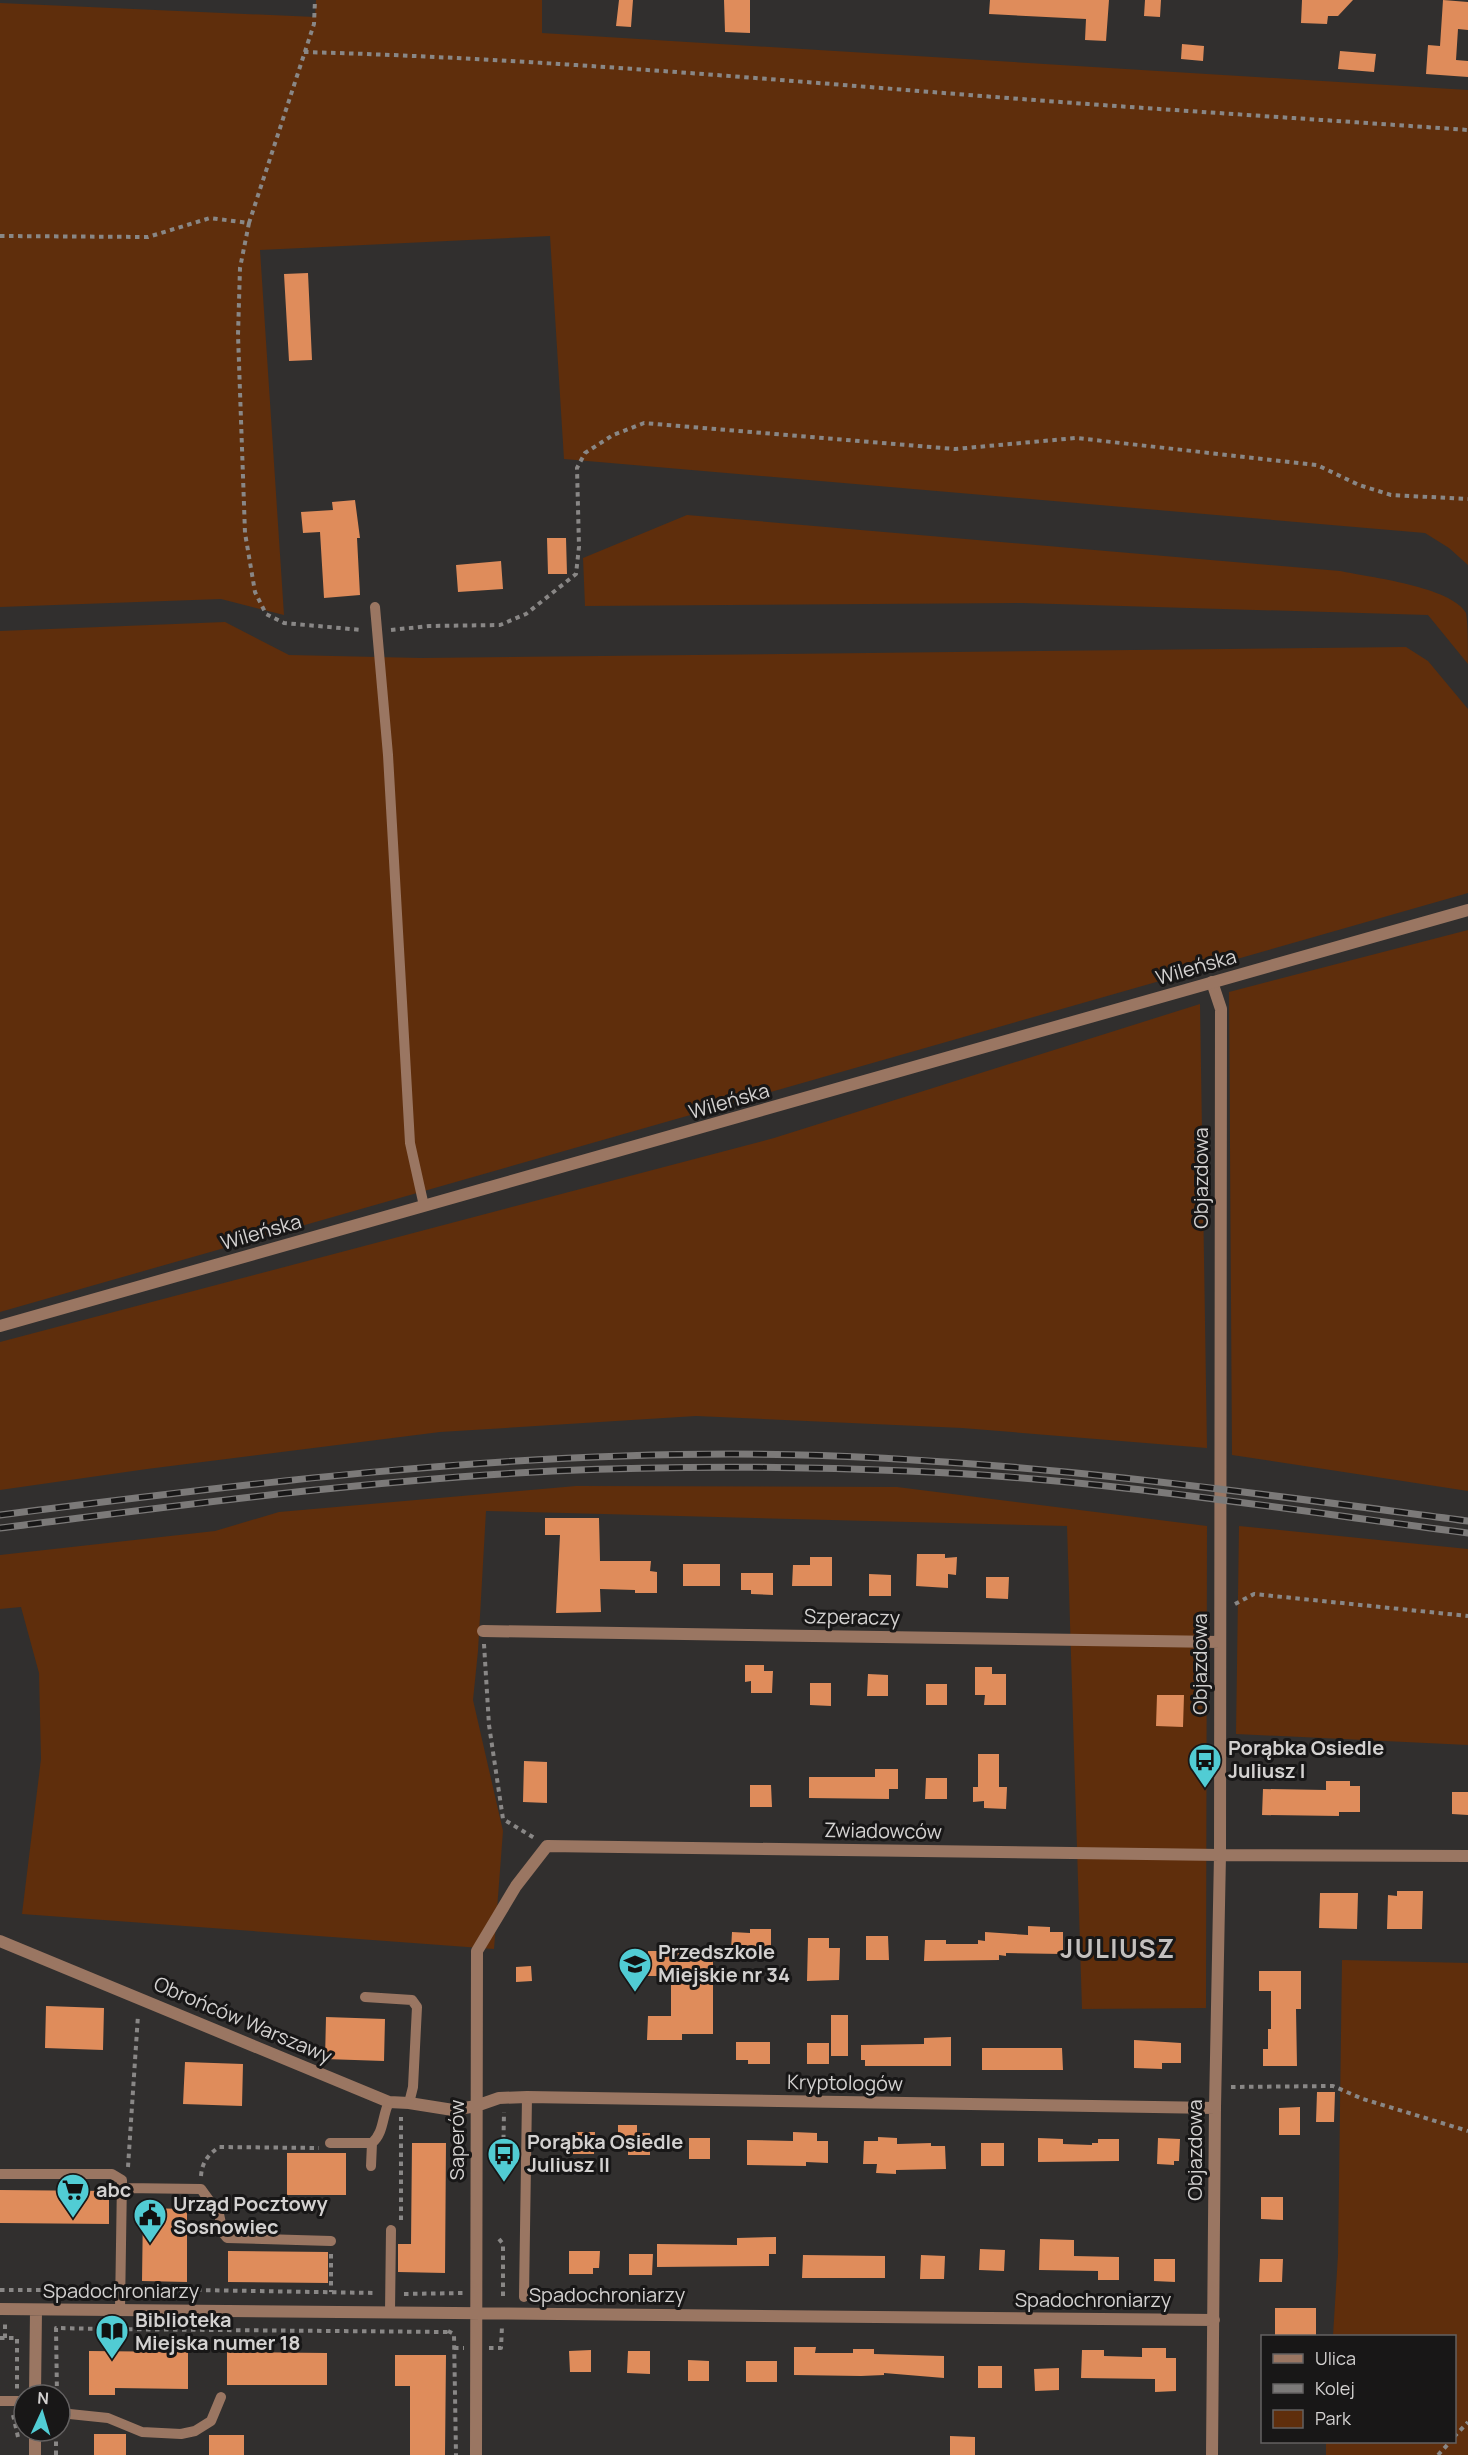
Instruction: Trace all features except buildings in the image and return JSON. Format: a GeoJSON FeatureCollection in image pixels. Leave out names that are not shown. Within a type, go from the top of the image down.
{"type":"FeatureCollection","features":[{"type":"Feature","properties":{"kind":"street","name":"Wileńska"},"geometry":{"type":"LineString","coordinates":[[0,1326],[777,1108],[1468,910]]}},
{"type":"Feature","properties":{"kind":"street","name":"Objazdowa"},"geometry":{"type":"LineString","coordinates":[[1212,982],[1221,1009],[1220,1855],[1215,2090],[1212,2455]]}},
{"type":"Feature","properties":{"kind":"street","name":"Szperaczy"},"geometry":{"type":"LineString","coordinates":[[483,1631],[1220,1642]]}},
{"type":"Feature","properties":{"kind":"street","name":"Zwiadowców"},"geometry":{"type":"LineString","coordinates":[[547,1846],[1468,1856]]}},
{"type":"Feature","properties":{"kind":"street","name":"Saperów"},"geometry":{"type":"LineString","coordinates":[[476,2455],[477,1951],[516,1886],[547,1846]]}},
{"type":"Feature","properties":{"kind":"street","name":"Obrońców Warszawy"},"geometry":{"type":"LineString","coordinates":[[0,1941],[389,2102],[409,2108],[453,2110],[476,2106]]}},
{"type":"Feature","properties":{"kind":"street","name":"Kryptologów"},"geometry":{"type":"LineString","coordinates":[[476,2106],[499,2098],[527,2097],[1215,2108]]}},
{"type":"Feature","properties":{"kind":"street","name":"Spadochroniarzy"},"geometry":{"type":"LineString","coordinates":[[0,2309],[1214,2320]]}},
{"type":"Feature","properties":{"kind":"street"},"geometry":{"type":"LineString","coordinates":[[35,2383],[36,2310]]}},
{"type":"Feature","properties":{"kind":"lane"},"geometry":{"type":"LineString","coordinates":[[375,608],[383,681],[393,825],[410,1143],[424,1206]]}},
{"type":"Feature","properties":{"kind":"lane"},"geometry":{"type":"LineString","coordinates":[[365,1997],[412,2000],[417,2007],[413,2087],[409,2108]]}},
{"type":"Feature","properties":{"kind":"lane"},"geometry":{"type":"LineString","coordinates":[[524,2297],[527,2097]]}},
{"type":"Feature","properties":{"kind":"lane"},"geometry":{"type":"LineString","coordinates":[[371,2166],[372,2144],[379,2137],[384,2112],[389,2102]]}},
{"type":"Feature","properties":{"kind":"lane"},"geometry":{"type":"LineString","coordinates":[[330,2143],[372,2144]]}},
{"type":"Feature","properties":{"kind":"lane"},"geometry":{"type":"LineString","coordinates":[[0,2174],[112,2174],[123,2184],[201,2189],[219,2214],[223,2233],[227,2238],[331,2241]]}},
{"type":"Feature","properties":{"kind":"lane"},"geometry":{"type":"LineString","coordinates":[[120,2310],[123,2184]]}},
{"type":"Feature","properties":{"kind":"lane"},"geometry":{"type":"LineString","coordinates":[[390,2312],[391,2230]]}},
{"type":"Feature","properties":{"kind":"lane"},"geometry":{"type":"LineString","coordinates":[[72,2414],[108,2418],[142,2432],[181,2434],[195,2431],[211,2421],[221,2397]]}},
{"type":"Feature","properties":{"kind":"path"},"geometry":{"type":"LineString","coordinates":[[315,0],[314,24],[249,223],[240,268],[238,335],[245,533],[255,592],[266,614],[284,622],[378,631],[500,625],[526,614],[576,574],[579,547],[577,468],[585,453],[613,435],[644,423],[955,449],[1076,438],[1317,465],[1359,484],[1391,495],[1468,499]]}},
{"type":"Feature","properties":{"kind":"path"},"geometry":{"type":"LineString","coordinates":[[304,52],[554,63],[1088,104],[1468,130]]}},
{"type":"Feature","properties":{"kind":"path"},"geometry":{"type":"LineString","coordinates":[[0,236],[148,237],[210,218],[249,223]]}},
{"type":"Feature","properties":{"kind":"path"},"geometry":{"type":"LineString","coordinates":[[1220,1612],[1254,1594],[1468,1616]]}},
{"type":"Feature","properties":{"kind":"path"},"geometry":{"type":"LineString","coordinates":[[483,1631],[489,1725],[503,1819],[547,1846]]}},
{"type":"Feature","properties":{"kind":"path"},"geometry":{"type":"LineString","coordinates":[[123,2184],[129,2163],[138,2015]]}},
{"type":"Feature","properties":{"kind":"path"},"geometry":{"type":"LineString","coordinates":[[1215,2090],[1235,2086],[1333,2086],[1363,2099],[1468,2132]]}},
{"type":"Feature","properties":{"kind":"path"},"geometry":{"type":"LineString","coordinates":[[391,2230],[401,2225],[401,2114],[409,2108]]}},
{"type":"Feature","properties":{"kind":"path"},"geometry":{"type":"LineString","coordinates":[[201,2189],[201,2168],[208,2155],[219,2147],[326,2148],[330,2143]]}},
{"type":"Feature","properties":{"kind":"path"},"geometry":{"type":"LineString","coordinates":[[476,2151],[503,2151]]}},
{"type":"Feature","properties":{"kind":"path"},"geometry":{"type":"LineString","coordinates":[[499,2239],[503,2244],[503,2297],[511,2298]]}},
{"type":"Feature","properties":{"kind":"path"},"geometry":{"type":"LineString","coordinates":[[331,2241],[331,2292]]}},
{"type":"Feature","properties":{"kind":"path"},"geometry":{"type":"LineString","coordinates":[[0,2290],[101,2291],[120,2288],[448,2294],[448,2332]]}},
{"type":"Feature","properties":{"kind":"path"},"geometry":{"type":"LineString","coordinates":[[101,2328],[448,2332],[454,2334],[456,2455]]}},
{"type":"Feature","properties":{"kind":"path"},"geometry":{"type":"LineString","coordinates":[[0,2338],[17,2338],[17,2394],[12,2394],[6,2401],[18,2446]]}},
{"type":"Feature","properties":{"kind":"path"},"geometry":{"type":"LineString","coordinates":[[57,2338],[57,2383]]}},
{"type":"Feature","properties":{"kind":"path"},"geometry":{"type":"LineString","coordinates":[[1456,2436],[1468,2422]]}},
{"type":"Feature","properties":{"kind":"path"},"geometry":{"type":"LineString","coordinates":[[1438,2455],[1449,2443]]}},
{"type":"Feature","properties":{"kind":"green space"},"geometry":{"type":"Polygon","coordinates":[[[316,0],[542,0],[542,33],[1468,90],[1468,565],[1449,548],[1425,533],[564,459],[550,236],[260,250],[284,615],[221,599],[0,607],[0,3],[315,17],[316,0]]]}},
{"type":"Feature","properties":{"kind":"green space"},"geometry":{"type":"Polygon","coordinates":[[[687,515],[1340,571],[1370,576],[1428,590],[1458,604],[1466,613],[1468,664],[1428,615],[1022,603],[585,606],[583,558],[687,515]]]}},
{"type":"Feature","properties":{"kind":"green space"},"geometry":{"type":"Polygon","coordinates":[[[225,622],[289,655],[421,658],[1406,647],[1428,661],[1468,709],[1468,893],[0,1312],[0,631],[225,622]]]}},
{"type":"Feature","properties":{"kind":"green space"},"geometry":{"type":"Polygon","coordinates":[[[1468,930],[1468,1491],[1232,1455],[1229,992],[1468,930]]]}},
{"type":"Feature","properties":{"kind":"green space"},"geometry":{"type":"Polygon","coordinates":[[[1200,1004],[1207,1448],[962,1428],[696,1416],[440,1432],[0,1490],[0,1342],[774,1138],[1200,1004]]]}},
{"type":"Feature","properties":{"kind":"green space"},"geometry":{"type":"Polygon","coordinates":[[[576,1486],[897,1487],[1207,1526],[1206,2008],[1082,2009],[1067,1526],[486,1511],[473,1700],[503,1831],[494,1949],[22,1914],[41,1759],[39,1673],[21,1607],[0,1609],[0,1555],[215,1531],[279,1512],[576,1486]]]}},
{"type":"Feature","properties":{"kind":"green space"},"geometry":{"type":"Polygon","coordinates":[[[1239,1526],[1468,1549],[1468,1745],[1236,1734],[1239,1526]]]}},
{"type":"Feature","properties":{"kind":"green space"},"geometry":{"type":"Polygon","coordinates":[[[1342,1960],[1468,1963],[1468,2455],[1326,2455],[1326,2443],[1456,2443],[1456,2335],[1333,2335],[1338,2255],[1342,1960]]]}},
{"type":"Feature","properties":{"kind":"railway"},"geometry":{"type":"LineString","coordinates":[[0,1515],[273,1482],[456,1465],[639,1455],[731,1454],[916,1460],[1008,1467],[1192,1486],[1468,1521]]}},
{"type":"Feature","properties":{"kind":"railway"},"geometry":{"type":"LineString","coordinates":[[0,1528],[276,1494],[414,1480],[553,1471],[731,1467],[908,1471],[1049,1480],[1119,1487],[1468,1533]]}},
{"type":"Feature","properties":{"kind":"place","name":"Porąbka Osiedle Juliusz I"},"geometry":{"type":"Point","coordinates":[1205,1789]}},
{"type":"Feature","properties":{"kind":"place","name":"Przedszkole Miejskie nr 34"},"geometry":{"type":"Point","coordinates":[635,1993]}},
{"type":"Feature","properties":{"kind":"place","name":"Porąbka Osiedle Juliusz II"},"geometry":{"type":"Point","coordinates":[504,2183]}},
{"type":"Feature","properties":{"kind":"place","name":"abc"},"geometry":{"type":"Point","coordinates":[73,2219]}},
{"type":"Feature","properties":{"kind":"place","name":"Urząd Pocztowy Sosnowiec"},"geometry":{"type":"Point","coordinates":[150,2244]}},
{"type":"Feature","properties":{"kind":"place","name":"Biblioteka Miejska numer 18"},"geometry":{"type":"Point","coordinates":[112,2360]}},
{"type":"Feature","properties":{"kind":"district","name":"JULIUSZ"},"geometry":{"type":"Point","coordinates":[1118,1949]}}]}
